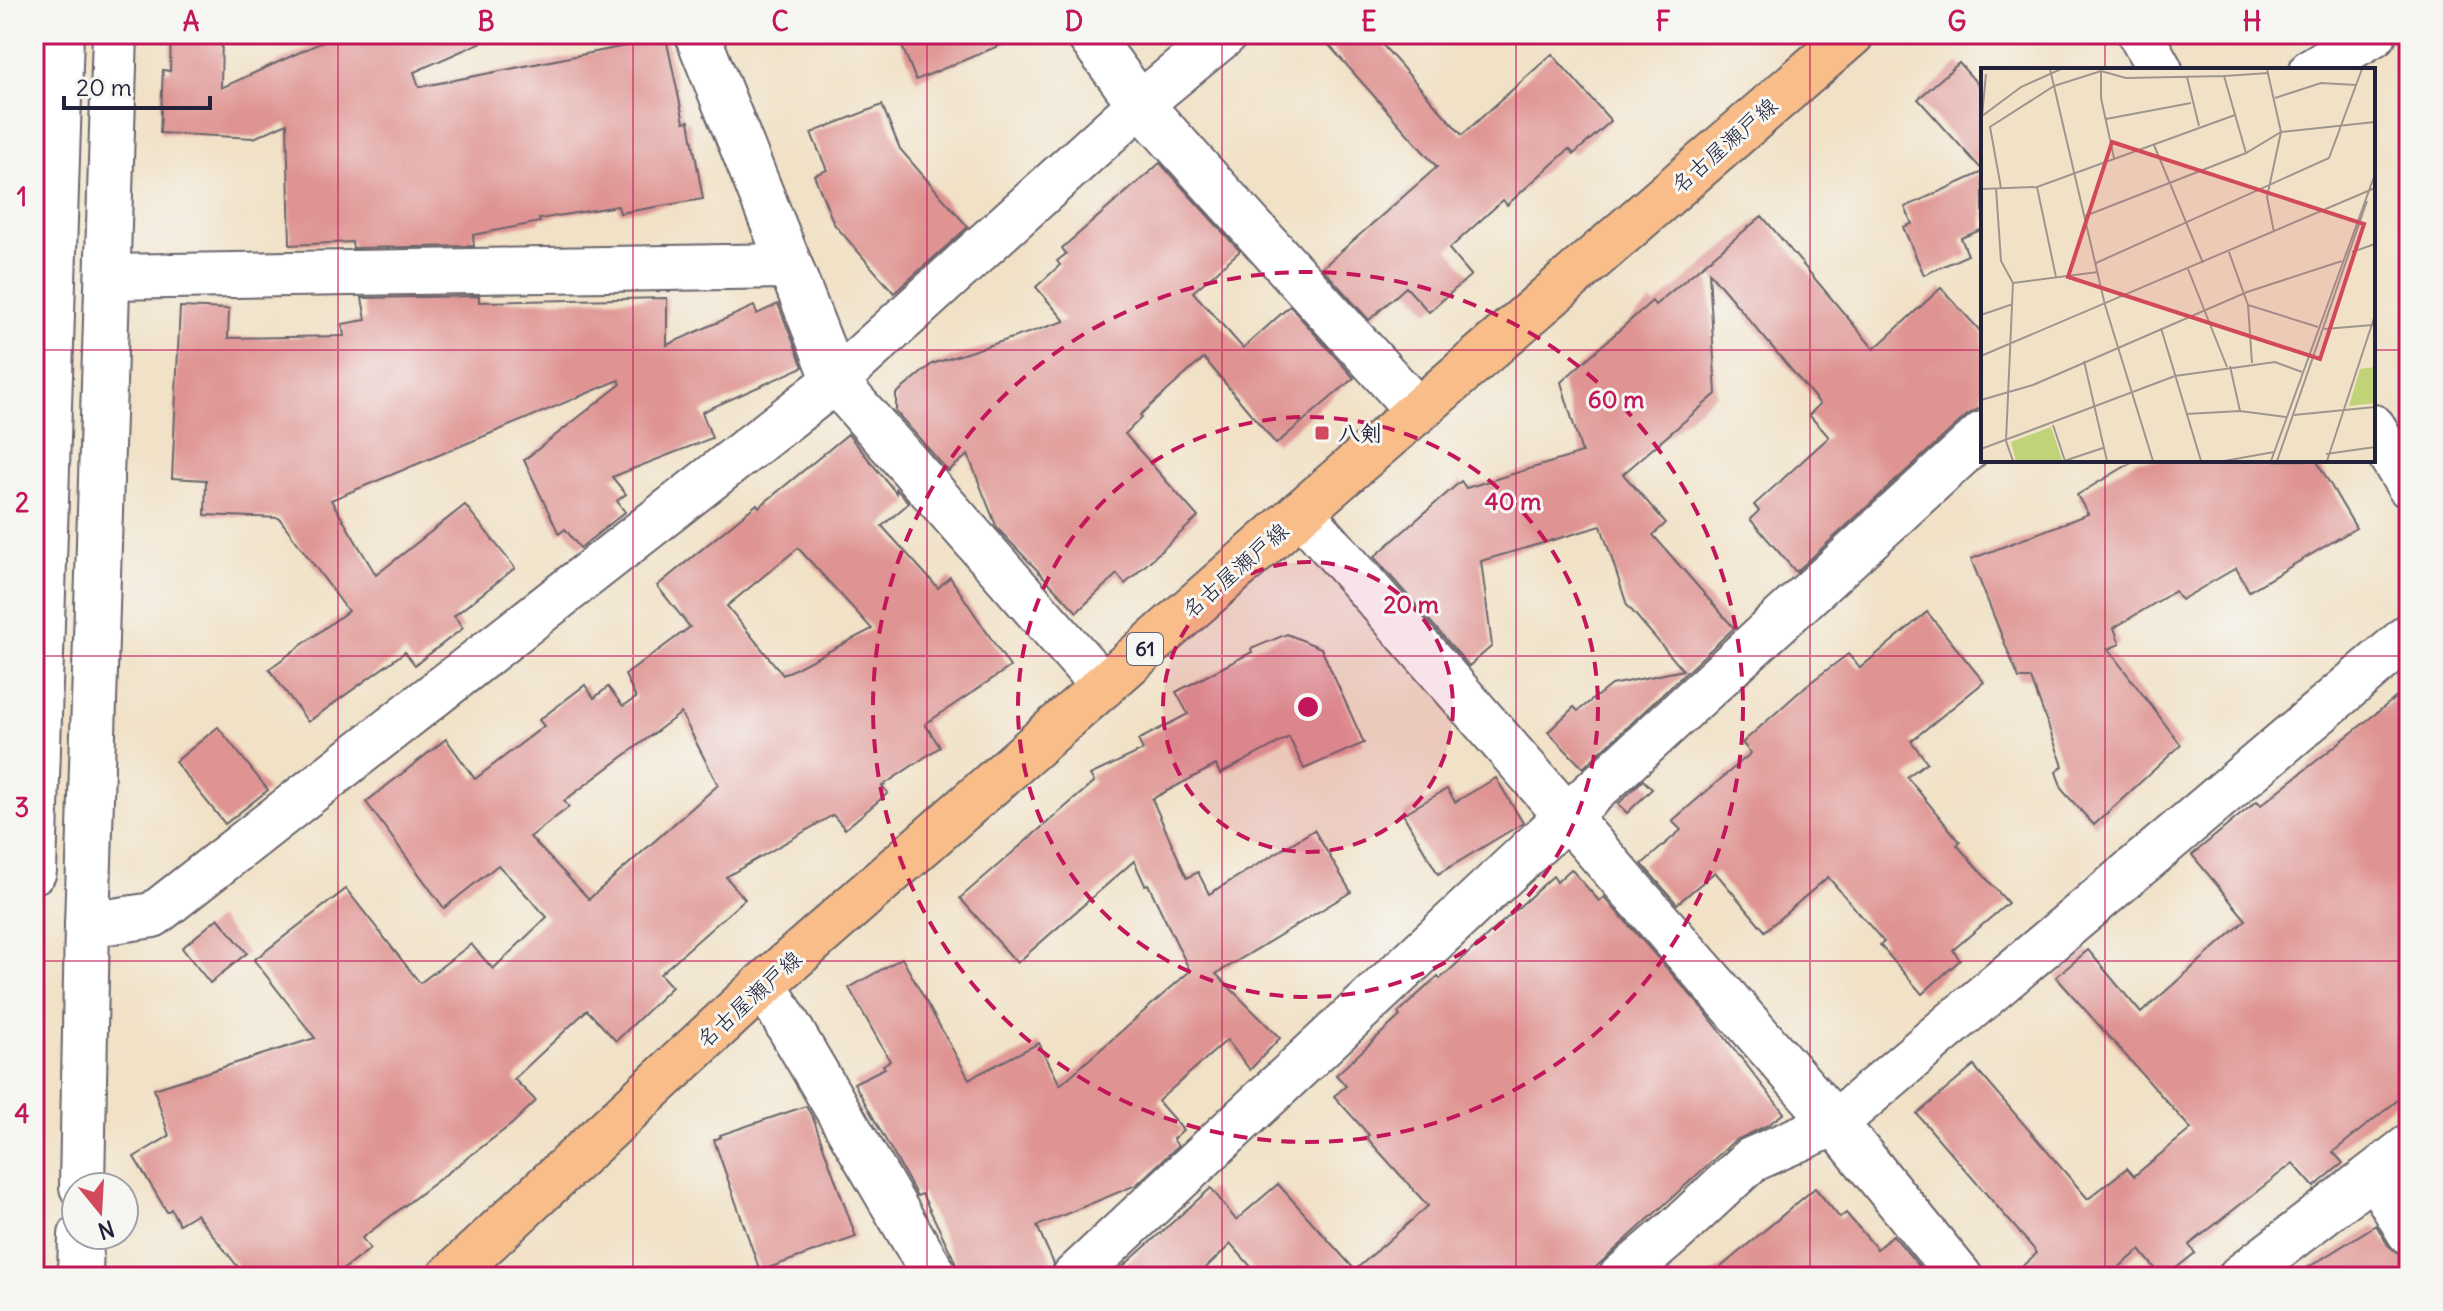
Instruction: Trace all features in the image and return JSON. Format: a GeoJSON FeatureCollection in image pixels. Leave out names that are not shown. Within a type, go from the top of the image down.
{"type":"FeatureCollection","features":[{"type":"Feature","properties":{"kind":"main road","name":"名古屋瀬戸線"},"geometry":{"type":"LineString","coordinates":[[449,1277],[764,984],[1852,34]]}},
{"type":"Feature","properties":{"kind":"street"},"geometry":{"type":"LineString","coordinates":[[34,871],[44,281],[61,34]]}},
{"type":"Feature","properties":{"kind":"street"},"geometry":{"type":"LineString","coordinates":[[82,1171],[115,34]]}},
{"type":"Feature","properties":{"kind":"street"},"geometry":{"type":"LineString","coordinates":[[697,34],[835,381],[1103,686]]}},
{"type":"Feature","properties":{"kind":"street"},"geometry":{"type":"LineString","coordinates":[[1088,34],[1140,104],[1418,411]]}},
{"type":"Feature","properties":{"kind":"street"},"geometry":{"type":"LineString","coordinates":[[87,925],[153,915],[835,381],[1140,104],[1225,34]]}},
{"type":"Feature","properties":{"kind":"street"},"geometry":{"type":"LineString","coordinates":[[2140,34],[2159,68]]}},
{"type":"Feature","properties":{"kind":"street"},"geometry":{"type":"LineString","coordinates":[[2315,68],[2374,34]]}},
{"type":"Feature","properties":{"kind":"street"},"geometry":{"type":"LineString","coordinates":[[108,277],[790,266]]}},
{"type":"Feature","properties":{"kind":"street"},"geometry":{"type":"LineString","coordinates":[[2375,430],[2409,486]]}},
{"type":"Feature","properties":{"kind":"street"},"geometry":{"type":"LineString","coordinates":[[1074,1277],[1566,817],[1981,436]]}},
{"type":"Feature","properties":{"kind":"street"},"geometry":{"type":"LineString","coordinates":[[1301,512],[1835,1123],[1960,1277]]}},
{"type":"Feature","properties":{"kind":"street"},"geometry":{"type":"LineString","coordinates":[[1621,1277],[1751,1160],[1835,1123],[2409,636]]}},
{"type":"Feature","properties":{"kind":"street"},"geometry":{"type":"LineString","coordinates":[[764,984],[933,1277]]}},
{"type":"Feature","properties":{"kind":"street"},"geometry":{"type":"LineString","coordinates":[[2240,1277],[2409,1147]]}},
{"type":"Feature","properties":{"kind":"street"},"geometry":{"type":"LineString","coordinates":[[2375,1175],[2409,1232]]}},
{"type":"Feature","properties":{"kind":"street"},"geometry":{"type":"LineString","coordinates":[[80,1277],[81,1251]]}},
{"type":"Feature","properties":{"kind":"building"},"geometry":{"type":"Polygon","coordinates":[[[171,34],[222,34],[221,88],[340,34],[500,34],[414,72],[419,87],[666,38],[684,122],[689,121],[703,199],[620,213],[618,206],[539,219],[540,222],[473,235],[474,246],[353,248],[352,242],[290,245],[287,123],[254,138],[160,133],[163,70],[170,71],[171,34]]]}},
{"type":"Feature","properties":{"kind":"building"},"geometry":{"type":"Polygon","coordinates":[[[897,34],[1025,34],[1025,35],[916,80],[897,34]]]}},
{"type":"Feature","properties":{"kind":"building"},"geometry":{"type":"Polygon","coordinates":[[[1319,34],[1373,34],[1462,135],[1552,54],[1611,121],[1574,154],[1569,149],[1507,205],[1503,200],[1449,249],[1471,275],[1429,312],[1406,287],[1369,320],[1322,268],[1437,167],[1319,34]]]}},
{"type":"Feature","properties":{"kind":"building"},"geometry":{"type":"Polygon","coordinates":[[[1959,63],[1981,88],[1981,169],[1918,99],[1959,63]]]}},
{"type":"Feature","properties":{"kind":"building"},"geometry":{"type":"Polygon","coordinates":[[[882,105],[900,149],[968,227],[894,293],[834,224],[814,175],[827,170],[811,133],[882,105]]]}},
{"type":"Feature","properties":{"kind":"building"},"geometry":{"type":"Polygon","coordinates":[[[1160,163],[1240,251],[1193,292],[1243,348],[1290,306],[1354,378],[1276,444],[1204,358],[1140,415],[1142,417],[1125,434],[1198,517],[1125,584],[1117,574],[1077,612],[997,528],[968,455],[948,471],[896,412],[896,394],[932,364],[1065,321],[1036,287],[1060,265],[1057,261],[1066,254],[1062,248],[1160,163]]]}},
{"type":"Feature","properties":{"kind":"building"},"geometry":{"type":"Polygon","coordinates":[[[1981,173],[1981,230],[1961,238],[1968,255],[1924,275],[1903,227],[1912,224],[1905,207],[1981,173]]]}},
{"type":"Feature","properties":{"kind":"building"},"geometry":{"type":"Polygon","coordinates":[[[1762,216],[1874,349],[1941,288],[1981,332],[1981,407],[1966,416],[1796,572],[1750,519],[1759,511],[1754,505],[1829,437],[1809,415],[1820,404],[1709,272],[1716,394],[1623,474],[1666,523],[1653,535],[1734,628],[1583,768],[1548,732],[1574,707],[1578,711],[1611,685],[1683,670],[1627,605],[1601,526],[1481,561],[1492,646],[1469,666],[1374,557],[1461,481],[1466,488],[1582,453],[1561,382],[1652,301],[1655,305],[1762,216]]]}},
{"type":"Feature","properties":{"kind":"building"},"geometry":{"type":"Polygon","coordinates":[[[479,296],[479,302],[667,298],[667,345],[754,306],[757,314],[778,304],[803,367],[702,412],[712,438],[612,477],[626,494],[617,501],[625,512],[580,548],[565,529],[559,534],[524,460],[621,384],[619,380],[331,500],[376,575],[465,505],[515,568],[454,616],[463,628],[415,665],[405,652],[308,722],[269,669],[348,611],[279,518],[205,515],[206,480],[172,478],[180,307],[229,309],[228,338],[344,336],[342,324],[366,320],[362,298],[479,296]]]}},
{"type":"Feature","properties":{"kind":"building"},"geometry":{"type":"Polygon","coordinates":[[[848,434],[896,493],[896,489],[909,503],[882,526],[938,588],[950,577],[1010,667],[925,724],[940,747],[882,786],[888,793],[845,829],[833,815],[726,877],[745,899],[660,974],[672,987],[616,1041],[587,1010],[514,1079],[536,1101],[512,1124],[362,1238],[370,1249],[333,1277],[246,1277],[196,1214],[179,1224],[171,1209],[167,1212],[134,1157],[169,1136],[154,1089],[315,1038],[254,960],[346,889],[420,983],[471,944],[493,969],[547,917],[498,865],[444,908],[366,802],[446,739],[475,779],[544,726],[539,720],[585,685],[594,698],[608,687],[623,706],[636,698],[625,675],[690,627],[657,586],[757,504],[759,507],[848,434]],[[798,548],[727,606],[783,675],[872,629],[798,548]],[[681,713],[564,801],[569,807],[530,837],[589,899],[718,785],[681,713]]]}},
{"type":"Feature","properties":{"kind":"building"},"geometry":{"type":"Polygon","coordinates":[[[2133,462],[2317,462],[2356,528],[2249,591],[2236,568],[2181,600],[2175,591],[2114,628],[2120,644],[2108,649],[2181,745],[2094,825],[2063,791],[2056,772],[2063,766],[2031,679],[2019,679],[1971,559],[2088,514],[2077,495],[2133,462]]]}},
{"type":"Feature","properties":{"kind":"building"},"geometry":{"type":"Polygon","coordinates":[[[1927,612],[1984,682],[1911,741],[1927,762],[1907,777],[1960,842],[1957,845],[2008,903],[1953,950],[1960,960],[1922,994],[1880,945],[1884,942],[1828,877],[1765,931],[1715,872],[1677,904],[1642,864],[1681,830],[1672,821],[1751,753],[1742,743],[1807,685],[1848,654],[1860,668],[1927,612]]]}},
{"type":"Feature","properties":{"kind":"building"},"geometry":{"type":"Polygon","coordinates":[[[1287,634],[1321,648],[1364,743],[1304,769],[1289,737],[1220,774],[1216,765],[1152,799],[1187,878],[1198,872],[1209,894],[1314,830],[1351,892],[1216,974],[1280,1038],[1250,1070],[1227,1040],[1158,1101],[1183,1130],[1173,1139],[1178,1146],[1136,1185],[1037,1226],[1054,1264],[1050,1277],[959,1277],[954,1259],[922,1194],[917,1196],[854,1083],[885,1068],[883,1065],[890,1061],[849,988],[902,958],[969,1079],[1039,1043],[1060,1085],[1190,971],[1148,884],[1145,885],[1134,861],[1017,963],[960,898],[1094,782],[1090,775],[1143,750],[1138,740],[1188,714],[1176,692],[1252,652],[1251,649],[1287,634]]]}},
{"type":"Feature","properties":{"kind":"building"},"geometry":{"type":"Polygon","coordinates":[[[2409,687],[2409,1091],[2333,1152],[2343,1163],[2314,1187],[2293,1163],[2189,1245],[2195,1253],[2165,1277],[2140,1250],[2107,1277],[2010,1277],[2036,1254],[2034,1249],[1917,1114],[1974,1066],[2088,1199],[2127,1168],[2134,1176],[2191,1129],[2056,977],[2088,950],[2141,1013],[2246,920],[2192,855],[2257,801],[2261,805],[2409,687]]]}},
{"type":"Feature","properties":{"kind":"building"},"geometry":{"type":"Polygon","coordinates":[[[218,727],[268,790],[225,824],[175,762],[218,727]]]}},
{"type":"Feature","properties":{"kind":"building"},"geometry":{"type":"Polygon","coordinates":[[[1496,778],[1523,823],[1438,874],[1403,814],[1447,789],[1455,802],[1496,778]]]}},
{"type":"Feature","properties":{"kind":"building"},"geometry":{"type":"Polygon","coordinates":[[[1643,780],[1652,789],[1627,813],[1618,804],[1643,780]]]}},
{"type":"Feature","properties":{"kind":"building"},"geometry":{"type":"Polygon","coordinates":[[[1571,869],[1599,901],[1604,897],[1702,1008],[1784,1113],[1768,1125],[1734,1141],[1585,1277],[1260,1277],[1231,1244],[1196,1277],[1111,1277],[1211,1188],[1236,1220],[1278,1184],[1355,1270],[1428,1206],[1334,1096],[1346,1086],[1336,1075],[1438,976],[1440,979],[1553,876],[1557,882],[1571,869]]]}},
{"type":"Feature","properties":{"kind":"building"},"geometry":{"type":"Polygon","coordinates":[[[218,918],[247,953],[210,983],[182,948],[218,918]]]}},
{"type":"Feature","properties":{"kind":"building"},"geometry":{"type":"Polygon","coordinates":[[[806,1106],[856,1237],[760,1271],[714,1140],[720,1135],[806,1106]]]}},
{"type":"Feature","properties":{"kind":"building"},"geometry":{"type":"Polygon","coordinates":[[[1815,1188],[1840,1218],[1846,1213],[1877,1249],[1893,1235],[1928,1277],[1709,1277],[1815,1188]]]}},
{"type":"Feature","properties":{"kind":"building"},"geometry":{"type":"Polygon","coordinates":[[[2376,1225],[2388,1245],[2400,1255],[2409,1270],[2409,1277],[2293,1277],[2376,1225]]]}},
{"type":"Feature","properties":{"kind":"place","name":"八剣"},"geometry":{"type":"Point","coordinates":[1322,433]}}]}
